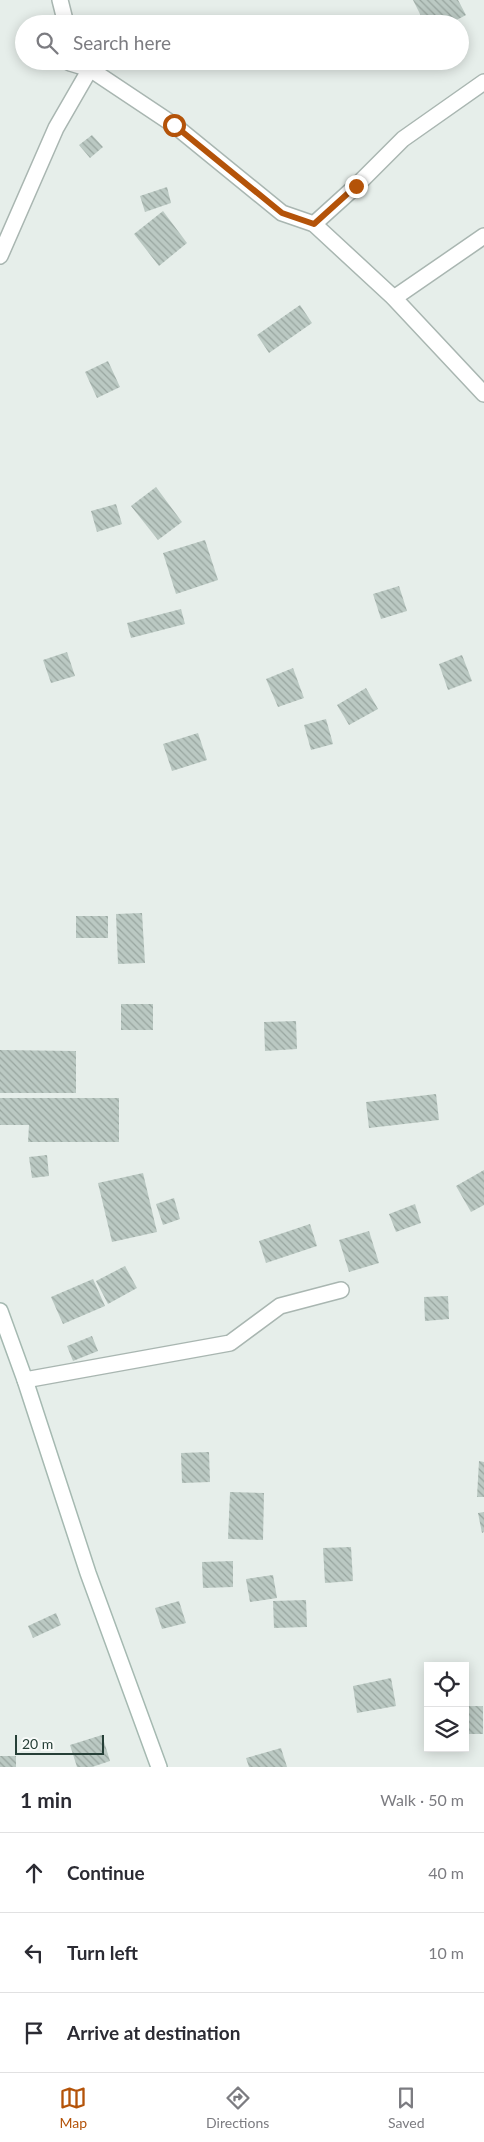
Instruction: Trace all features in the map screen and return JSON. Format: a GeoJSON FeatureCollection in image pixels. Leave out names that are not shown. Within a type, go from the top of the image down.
{"type":"FeatureCollection","features":[{"type":"Feature","properties":{"kind":"street"},"geometry":{"type":"LineString","coordinates":[[60,0],[64,15]]}},
{"type":"Feature","properties":{"kind":"street"},"geometry":{"type":"LineString","coordinates":[[0,256],[56,128],[89,70]]}},
{"type":"Feature","properties":{"kind":"street"},"geometry":{"type":"LineString","coordinates":[[92,70],[174,125],[282,213],[314,224],[394,298],[484,394]]}},
{"type":"Feature","properties":{"kind":"street"},"geometry":{"type":"LineString","coordinates":[[314,224],[356,186],[403,139],[484,82]]}},
{"type":"Feature","properties":{"kind":"street"},"geometry":{"type":"LineString","coordinates":[[394,298],[484,236]]}},
{"type":"Feature","properties":{"kind":"street"},"geometry":{"type":"LineString","coordinates":[[25,1380],[230,1343],[280,1306],[341,1290]]}},
{"type":"Feature","properties":{"kind":"street"},"geometry":{"type":"LineString","coordinates":[[0,1311],[25,1380],[88,1573],[159,1767]]}},
{"type":"Feature","properties":{"kind":"building"},"geometry":{"type":"Polygon","coordinates":[[[413,0],[458,0],[466,15],[420,15],[413,0]]]}},
{"type":"Feature","properties":{"kind":"building"},"geometry":{"type":"Polygon","coordinates":[[[92,135],[103,147],[90,158],[79,145],[92,135]]]}},
{"type":"Feature","properties":{"kind":"building"},"geometry":{"type":"Polygon","coordinates":[[[167,187],[171,203],[145,212],[140,196],[167,187]]]}},
{"type":"Feature","properties":{"kind":"building"},"geometry":{"type":"Polygon","coordinates":[[[163,211],[187,243],[159,266],[134,234],[163,211]]]}},
{"type":"Feature","properties":{"kind":"building"},"geometry":{"type":"Polygon","coordinates":[[[300,305],[312,323],[269,353],[257,335],[300,305]]]}},
{"type":"Feature","properties":{"kind":"building"},"geometry":{"type":"Polygon","coordinates":[[[108,361],[120,387],[97,398],[85,372],[108,361]]]}},
{"type":"Feature","properties":{"kind":"building"},"geometry":{"type":"Polygon","coordinates":[[[156,487],[182,522],[158,540],[131,506],[156,487]]]}},
{"type":"Feature","properties":{"kind":"building"},"geometry":{"type":"Polygon","coordinates":[[[116,504],[122,524],[97,532],[91,511],[116,504]]]}},
{"type":"Feature","properties":{"kind":"building"},"geometry":{"type":"Polygon","coordinates":[[[205,540],[218,580],[176,594],[163,553],[205,540]]]}},
{"type":"Feature","properties":{"kind":"building"},"geometry":{"type":"Polygon","coordinates":[[[399,586],[407,611],[381,619],[373,594],[399,586]]]}},
{"type":"Feature","properties":{"kind":"building"},"geometry":{"type":"Polygon","coordinates":[[[181,609],[185,624],[131,638],[127,623],[181,609]]]}},
{"type":"Feature","properties":{"kind":"building"},"geometry":{"type":"Polygon","coordinates":[[[67,652],[75,676],[51,683],[43,660],[67,652]]]}},
{"type":"Feature","properties":{"kind":"building"},"geometry":{"type":"Polygon","coordinates":[[[462,655],[472,681],[448,690],[439,664],[462,655]]]}},
{"type":"Feature","properties":{"kind":"building"},"geometry":{"type":"Polygon","coordinates":[[[293,668],[304,698],[278,707],[266,679],[293,668]]]}},
{"type":"Feature","properties":{"kind":"building"},"geometry":{"type":"Polygon","coordinates":[[[366,688],[378,709],[349,725],[337,705],[366,688]]]}},
{"type":"Feature","properties":{"kind":"building"},"geometry":{"type":"Polygon","coordinates":[[[326,719],[333,744],[311,750],[304,725],[326,719]]]}},
{"type":"Feature","properties":{"kind":"building"},"geometry":{"type":"Polygon","coordinates":[[[198,733],[207,760],[172,771],[163,744],[198,733]]]}},
{"type":"Feature","properties":{"kind":"building"},"geometry":{"type":"Polygon","coordinates":[[[142,913],[145,963],[118,964],[116,914],[142,913]]]}},
{"type":"Feature","properties":{"kind":"building"},"geometry":{"type":"Polygon","coordinates":[[[76,916],[108,916],[108,938],[76,938],[76,916]]]}},
{"type":"Feature","properties":{"kind":"building"},"geometry":{"type":"Polygon","coordinates":[[[121,1004],[153,1004],[153,1030],[121,1030],[121,1004]]]}},
{"type":"Feature","properties":{"kind":"building"},"geometry":{"type":"Polygon","coordinates":[[[296,1021],[297,1049],[265,1051],[264,1022],[296,1021]]]}},
{"type":"Feature","properties":{"kind":"building"},"geometry":{"type":"Polygon","coordinates":[[[0,1050],[76,1051],[76,1093],[0,1093],[0,1050]]]}},
{"type":"Feature","properties":{"kind":"building"},"geometry":{"type":"Polygon","coordinates":[[[436,1094],[439,1120],[369,1128],[366,1102],[436,1094]]]}},
{"type":"Feature","properties":{"kind":"building"},"geometry":{"type":"Polygon","coordinates":[[[0,1098],[119,1098],[119,1142],[28,1142],[29,1125],[0,1125],[0,1098]]]}},
{"type":"Feature","properties":{"kind":"building"},"geometry":{"type":"Polygon","coordinates":[[[47,1155],[49,1176],[32,1178],[29,1157],[47,1155]]]}},
{"type":"Feature","properties":{"kind":"building"},"geometry":{"type":"Polygon","coordinates":[[[484,1170],[484,1205],[471,1212],[456,1186],[484,1170]]]}},
{"type":"Feature","properties":{"kind":"building"},"geometry":{"type":"Polygon","coordinates":[[[143,1173],[157,1232],[112,1242],[98,1183],[143,1173]]]}},
{"type":"Feature","properties":{"kind":"building"},"geometry":{"type":"Polygon","coordinates":[[[174,1198],[180,1219],[163,1225],[156,1204],[174,1198]]]}},
{"type":"Feature","properties":{"kind":"building"},"geometry":{"type":"Polygon","coordinates":[[[415,1204],[421,1223],[396,1232],[389,1214],[415,1204]]]}},
{"type":"Feature","properties":{"kind":"building"},"geometry":{"type":"Polygon","coordinates":[[[310,1224],[317,1246],[266,1263],[259,1241],[310,1224]]]}},
{"type":"Feature","properties":{"kind":"building"},"geometry":{"type":"Polygon","coordinates":[[[369,1231],[379,1263],[349,1272],[339,1240],[369,1231]]]}},
{"type":"Feature","properties":{"kind":"building"},"geometry":{"type":"Polygon","coordinates":[[[125,1266],[137,1288],[108,1304],[96,1281],[125,1266]]]}},
{"type":"Feature","properties":{"kind":"building"},"geometry":{"type":"Polygon","coordinates":[[[93,1279],[105,1306],[63,1324],[51,1297],[93,1279]]]}},
{"type":"Feature","properties":{"kind":"building"},"geometry":{"type":"Polygon","coordinates":[[[448,1296],[449,1319],[425,1321],[424,1297],[448,1296]]]}},
{"type":"Feature","properties":{"kind":"building"},"geometry":{"type":"Polygon","coordinates":[[[92,1336],[98,1351],[73,1361],[67,1346],[92,1336]]]}},
{"type":"Feature","properties":{"kind":"building"},"geometry":{"type":"Polygon","coordinates":[[[209,1452],[210,1482],[182,1483],[181,1453],[209,1452]]]}},
{"type":"Feature","properties":{"kind":"building"},"geometry":{"type":"Polygon","coordinates":[[[479,1461],[484,1462],[484,1497],[477,1497],[479,1461]]]}},
{"type":"Feature","properties":{"kind":"building"},"geometry":{"type":"Polygon","coordinates":[[[230,1492],[264,1493],[263,1540],[228,1539],[230,1492]]]}},
{"type":"Feature","properties":{"kind":"building"},"geometry":{"type":"Polygon","coordinates":[[[484,1512],[484,1532],[482,1533],[478,1513],[484,1512]]]}},
{"type":"Feature","properties":{"kind":"building"},"geometry":{"type":"Polygon","coordinates":[[[351,1547],[353,1581],[325,1583],[323,1548],[351,1547]]]}},
{"type":"Feature","properties":{"kind":"building"},"geometry":{"type":"Polygon","coordinates":[[[233,1561],[233,1587],[203,1588],[202,1562],[233,1561]]]}},
{"type":"Feature","properties":{"kind":"building"},"geometry":{"type":"Polygon","coordinates":[[[273,1575],[277,1598],[250,1602],[246,1579],[273,1575]]]}},
{"type":"Feature","properties":{"kind":"building"},"geometry":{"type":"Polygon","coordinates":[[[306,1600],[307,1627],[274,1628],[273,1601],[306,1600]]]}},
{"type":"Feature","properties":{"kind":"building"},"geometry":{"type":"Polygon","coordinates":[[[179,1601],[186,1623],[162,1629],[155,1608],[179,1601]]]}},
{"type":"Feature","properties":{"kind":"building"},"geometry":{"type":"Polygon","coordinates":[[[56,1613],[61,1625],[33,1638],[28,1626],[56,1613]]]}},
{"type":"Feature","properties":{"kind":"building"},"geometry":{"type":"Polygon","coordinates":[[[391,1678],[396,1706],[357,1713],[353,1686],[391,1678]]]}},
{"type":"Feature","properties":{"kind":"building"},"geometry":{"type":"Polygon","coordinates":[[[469,1706],[483,1706],[483,1734],[469,1734],[469,1706]]]}},
{"type":"Feature","properties":{"kind":"building"},"geometry":{"type":"Polygon","coordinates":[[[102,1735],[110,1761],[92,1767],[77,1767],[70,1745],[102,1735]]]}},
{"type":"Feature","properties":{"kind":"building"},"geometry":{"type":"Polygon","coordinates":[[[281,1748],[287,1767],[249,1767],[246,1758],[281,1748]]]}},
{"type":"Feature","properties":{"kind":"building"},"geometry":{"type":"Polygon","coordinates":[[[0,1756],[16,1756],[16,1767],[0,1767],[0,1756]]]}},
{"type":"Feature","properties":{"kind":"route"},"geometry":{"type":"LineString","coordinates":[[174,125],[282,213],[314,224],[356,186]]}}]}
